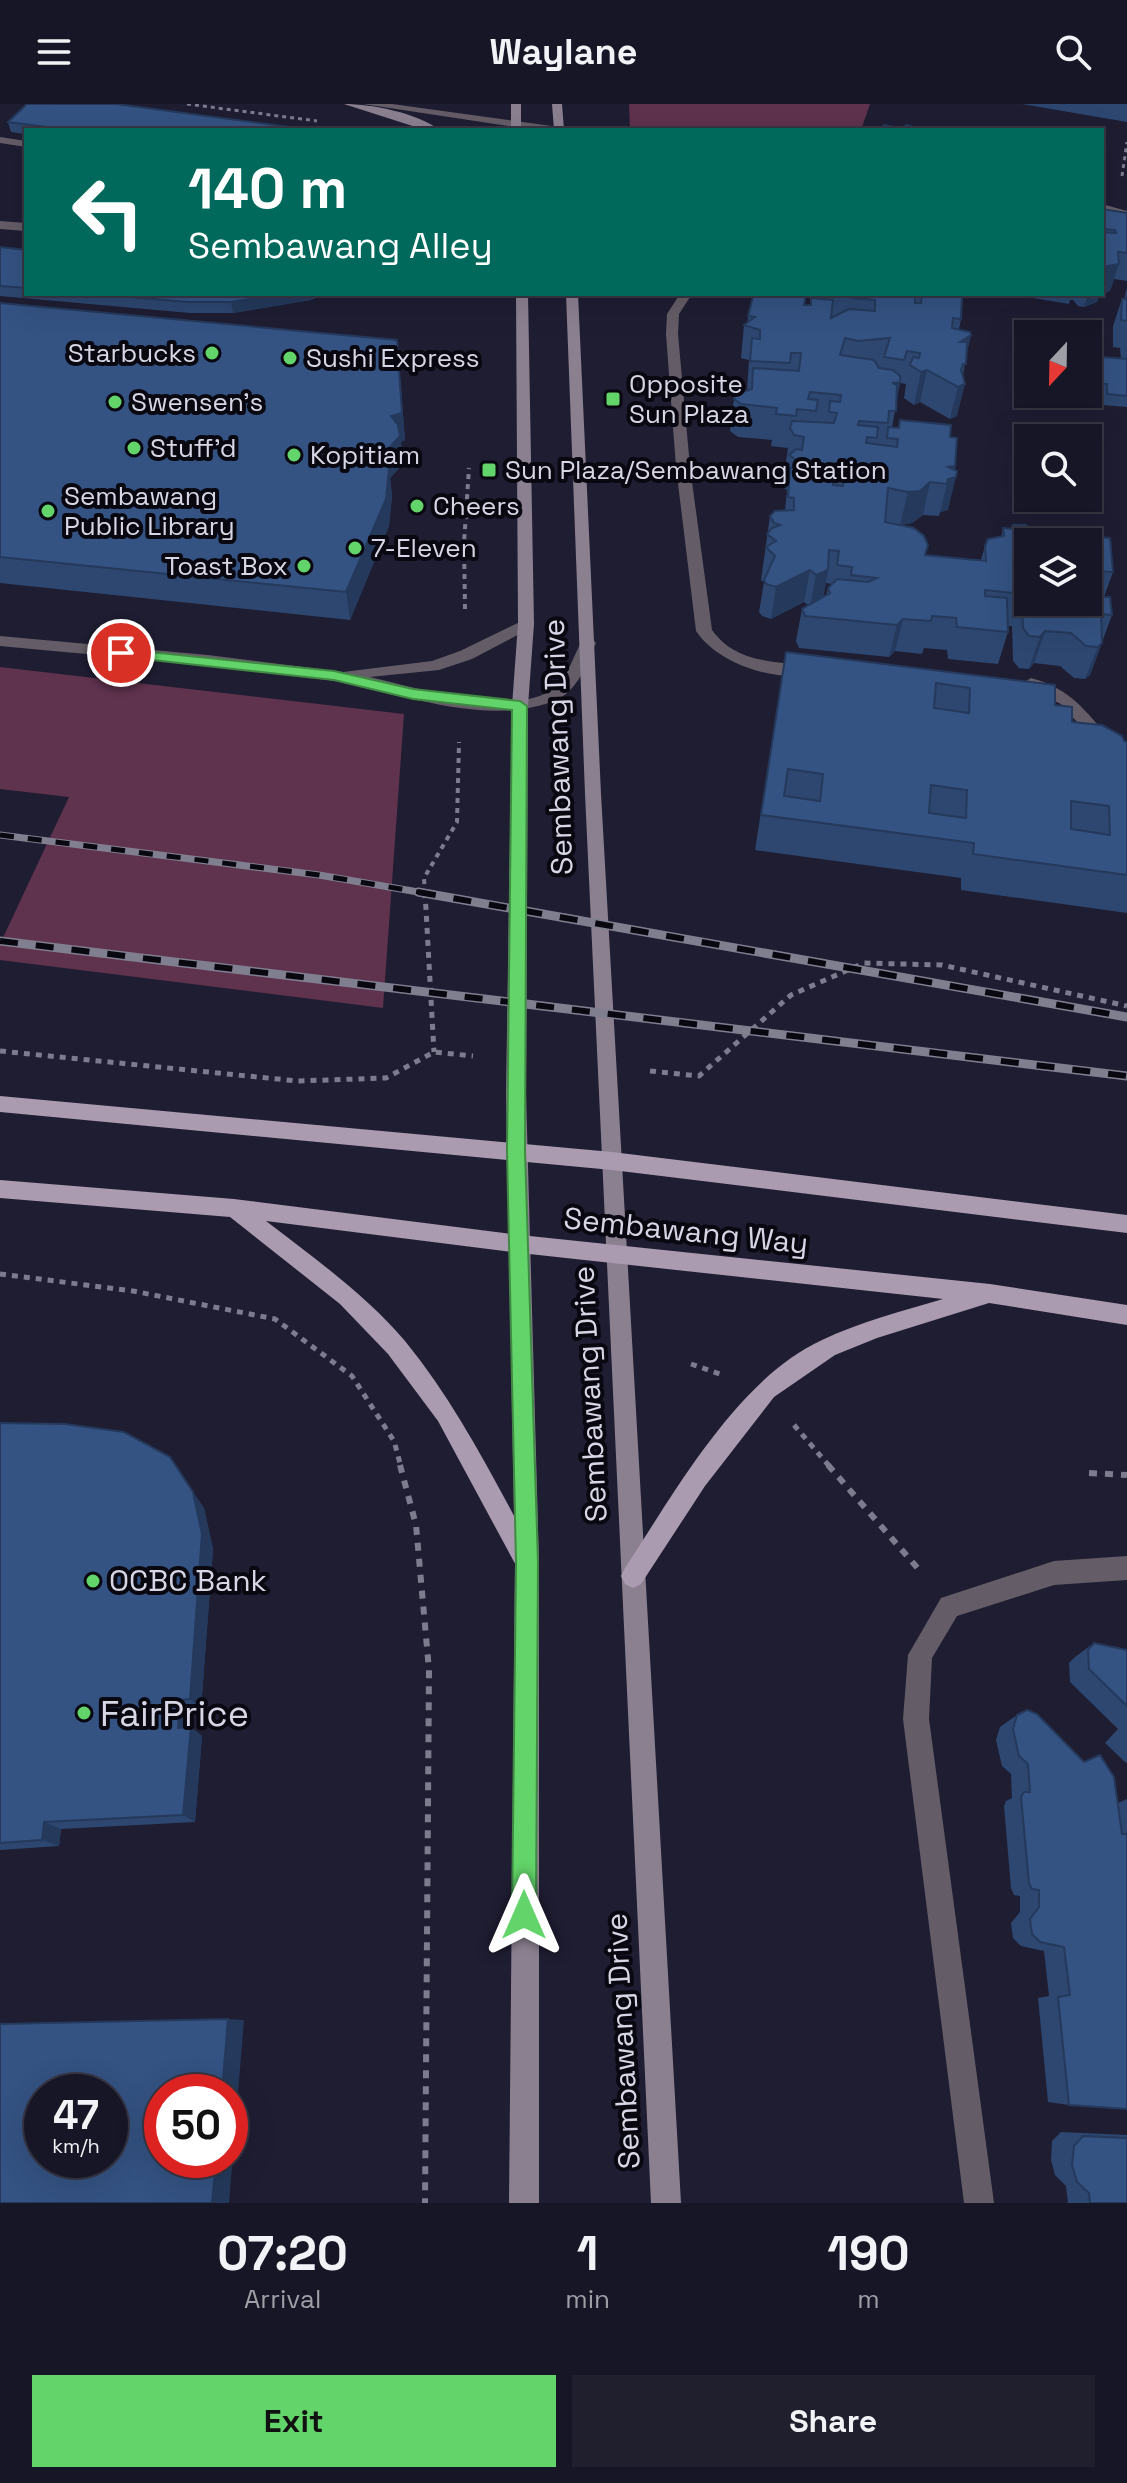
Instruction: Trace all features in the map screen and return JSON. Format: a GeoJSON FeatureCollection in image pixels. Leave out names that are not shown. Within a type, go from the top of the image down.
{"type":"FeatureCollection","features":[{"type":"Feature","properties":{"kind":"main road"},"geometry":{"type":"LineString","coordinates":[[349,104],[430,128]]}},
{"type":"Feature","properties":{"kind":"main road"},"geometry":{"type":"LineString","coordinates":[[516,104],[516,127]]}},
{"type":"Feature","properties":{"kind":"main road"},"geometry":{"type":"LineString","coordinates":[[557,104],[559,128]]}},
{"type":"Feature","properties":{"kind":"main road","name":"Sembawang Drive"},"geometry":{"type":"LineString","coordinates":[[522,296],[526,624],[520,706],[516,1151],[527,1563],[524,2203]]}},
{"type":"Feature","properties":{"kind":"main road","name":"Sembawang Drive"},"geometry":{"type":"LineString","coordinates":[[572,296],[612,1161],[666,2203]]}},
{"type":"Feature","properties":{"kind":"main road","name":"Sembawang Way"},"geometry":{"type":"LineString","coordinates":[[0,1104],[612,1161],[1127,1224]]}},
{"type":"Feature","properties":{"kind":"main road","name":"Sembawang Way"},"geometry":{"type":"LineString","coordinates":[[0,1189],[234,1208],[520,1244],[990,1294],[1127,1315]]}},
{"type":"Feature","properties":{"kind":"main road"},"geometry":{"type":"LineString","coordinates":[[234,1208],[348,1297],[396,1347],[446,1414],[527,1563]]}},
{"type":"Feature","properties":{"kind":"main road"},"geometry":{"type":"LineString","coordinates":[[633,1576],[697,1478],[766,1390],[827,1348],[875,1329],[990,1294]]}},
{"type":"Feature","properties":{"kind":"street"},"geometry":{"type":"LineString","coordinates":[[368,104],[516,127]]}},
{"type":"Feature","properties":{"kind":"street"},"geometry":{"type":"LineString","coordinates":[[0,140],[24,144]]}},
{"type":"Feature","properties":{"kind":"street"},"geometry":{"type":"LineString","coordinates":[[1104,208],[1127,215]]}},
{"type":"Feature","properties":{"kind":"street"},"geometry":{"type":"LineString","coordinates":[[0,225],[24,227]]}},
{"type":"Feature","properties":{"kind":"street"},"geometry":{"type":"LineString","coordinates":[[685,296],[673,314],[672,334],[683,467],[704,631],[712,645],[734,660],[765,667],[826,671]]}},
{"type":"Feature","properties":{"kind":"street"},"geometry":{"type":"LineString","coordinates":[[334,675],[411,669],[466,655],[526,624]]}},
{"type":"Feature","properties":{"kind":"street"},"geometry":{"type":"LineString","coordinates":[[0,641],[334,675],[413,694],[520,706],[550,698],[569,685],[588,643]]}},
{"type":"Feature","properties":{"kind":"street"},"geometry":{"type":"LineString","coordinates":[[1009,681],[1052,688],[1075,705],[1120,760],[1127,763]]}},
{"type":"Feature","properties":{"kind":"street"},"geometry":{"type":"LineString","coordinates":[[979,2203],[916,1719],[920,1655],[949,1606],[1054,1573],[1127,1568]]}},
{"type":"Feature","properties":{"kind":"path"},"geometry":{"type":"LineString","coordinates":[[187,104],[330,123]]}},
{"type":"Feature","properties":{"kind":"path"},"geometry":{"type":"LineString","coordinates":[[1127,142],[1122,179],[1127,183]]}},
{"type":"Feature","properties":{"kind":"path"},"geometry":{"type":"LineString","coordinates":[[466,655],[464,543],[469,468]]}},
{"type":"Feature","properties":{"kind":"path"},"geometry":{"type":"LineString","coordinates":[[0,1051],[297,1081],[386,1078],[434,1052],[424,878],[457,822],[460,700]]}},
{"type":"Feature","properties":{"kind":"path"},"geometry":{"type":"LineString","coordinates":[[699,1076],[791,995],[864,963],[942,965],[1127,1006]]}},
{"type":"Feature","properties":{"kind":"path"},"geometry":{"type":"LineString","coordinates":[[0,1274],[133,1291],[275,1319],[352,1376],[394,1441],[416,1525],[429,1670],[425,2203]]}},
{"type":"Feature","properties":{"kind":"path"},"geometry":{"type":"LineString","coordinates":[[691,1364],[766,1390],[949,1606]]}},
{"type":"Feature","properties":{"kind":"path"},"geometry":{"type":"LineString","coordinates":[[1089,1473],[1127,1475]]}},
{"type":"Feature","properties":{"kind":"shaded area"},"geometry":{"type":"Polygon","coordinates":[[[629,104],[870,104],[862,128],[630,128],[629,104]]]}},
{"type":"Feature","properties":{"kind":"shaded area"},"geometry":{"type":"Polygon","coordinates":[[[0,667],[404,714],[383,1008],[0,960],[0,944],[69,797],[0,789],[0,667]]]}},
{"type":"Feature","properties":{"kind":"building"},"geometry":{"type":"Polygon","coordinates":[[[27,104],[116,104],[297,128],[54,128],[8,122],[27,104]]]}},
{"type":"Feature","properties":{"kind":"building"},"geometry":{"type":"Polygon","coordinates":[[[1104,209],[1127,213],[1127,253],[1118,252],[1119,264],[1104,267],[1104,232],[1116,233],[1115,230],[1104,229],[1104,209]]]}},
{"type":"Feature","properties":{"kind":"building"},"geometry":{"type":"Polygon","coordinates":[[[0,247],[24,250],[24,288],[0,286],[0,247]]]}},
{"type":"Feature","properties":{"kind":"building"},"geometry":{"type":"Polygon","coordinates":[[[118,296],[268,296],[231,302],[118,296]]]}},
{"type":"Feature","properties":{"kind":"building"},"geometry":{"type":"Polygon","coordinates":[[[806,296],[804,305],[811,305],[811,298],[833,300],[831,318],[849,309],[875,311],[875,300],[848,296],[915,296],[915,303],[921,303],[922,296],[962,297],[961,319],[953,318],[952,328],[970,332],[971,335],[960,342],[967,342],[966,364],[961,370],[965,384],[958,387],[927,370],[921,372],[910,365],[913,357],[919,358],[920,353],[907,351],[904,360],[884,357],[890,338],[858,341],[845,338],[840,355],[874,360],[879,368],[893,370],[900,376],[900,382],[892,383],[897,385],[896,411],[889,411],[888,423],[859,421],[858,425],[878,427],[877,438],[867,437],[866,443],[897,447],[898,439],[887,438],[888,427],[899,428],[900,420],[951,425],[950,437],[957,438],[955,466],[948,467],[957,471],[956,477],[948,479],[947,484],[930,482],[920,491],[888,488],[885,522],[914,528],[924,536],[928,545],[925,555],[986,561],[988,539],[1004,536],[1003,528],[1011,529],[1013,525],[1026,525],[1028,528],[1014,528],[1014,593],[985,590],[985,596],[1007,598],[1008,632],[957,627],[956,618],[932,616],[931,621],[903,619],[897,625],[805,616],[802,609],[830,593],[828,588],[837,579],[868,582],[877,578],[851,575],[852,567],[837,565],[839,551],[829,550],[828,569],[824,572],[816,575],[810,570],[776,587],[766,584],[764,580],[775,556],[766,547],[776,541],[767,534],[780,525],[774,523],[770,516],[775,511],[794,510],[794,498],[788,497],[790,468],[834,472],[833,485],[843,486],[844,467],[801,463],[789,455],[796,449],[802,450],[804,437],[794,435],[790,428],[792,421],[834,423],[837,413],[829,412],[830,401],[840,402],[841,395],[810,392],[808,399],[818,400],[816,411],[797,409],[796,416],[776,414],[777,408],[741,404],[734,399],[736,394],[752,389],[753,368],[799,371],[801,353],[791,353],[790,363],[750,361],[752,338],[760,339],[760,330],[744,325],[755,317],[748,316],[753,297],[806,296]]]}},
{"type":"Feature","properties":{"kind":"building"},"geometry":{"type":"Polygon","coordinates":[[[1122,299],[1127,299],[1127,321],[1121,320],[1122,299]]]}},
{"type":"Feature","properties":{"kind":"building"},"geometry":{"type":"Polygon","coordinates":[[[0,303],[397,340],[402,413],[391,416],[398,425],[400,436],[381,457],[389,468],[386,499],[346,592],[0,557],[0,303]]]}},
{"type":"Feature","properties":{"kind":"building"},"geometry":{"type":"Polygon","coordinates":[[[1102,357],[1127,359],[1127,396],[1107,394],[1107,384],[1102,384],[1102,357]]]}},
{"type":"Feature","properties":{"kind":"building"},"geometry":{"type":"Polygon","coordinates":[[[1102,537],[1110,538],[1113,572],[1102,571],[1102,537]]]}},
{"type":"Feature","properties":{"kind":"building"},"geometry":{"type":"Polygon","coordinates":[[[1102,597],[1110,597],[1112,615],[1102,614],[1102,597]]]}},
{"type":"Feature","properties":{"kind":"building"},"geometry":{"type":"Polygon","coordinates":[[[1023,616],[1101,616],[1102,643],[1098,647],[1086,646],[1071,633],[1045,631],[1040,637],[1029,636],[1023,628],[1023,616]]]}},
{"type":"Feature","properties":{"kind":"building"},"geometry":{"type":"Polygon","coordinates":[[[786,652],[1055,685],[1055,705],[1072,707],[1072,722],[1102,725],[1127,742],[1127,875],[973,854],[974,843],[761,815],[786,652]],[[936,683],[934,708],[969,713],[970,688],[936,683]],[[788,769],[784,796],[820,801],[823,774],[788,769]],[[931,785],[929,813],[966,818],[967,790],[931,785]],[[1071,801],[1071,829],[1110,835],[1109,806],[1071,801]]]}},
{"type":"Feature","properties":{"kind":"building"},"geometry":{"type":"Polygon","coordinates":[[[0,1423],[65,1424],[124,1432],[170,1457],[193,1492],[202,1534],[190,1699],[180,1700],[178,1728],[191,1727],[183,1815],[44,1822],[42,1840],[0,1843],[0,1423]]]}},
{"type":"Feature","properties":{"kind":"building"},"geometry":{"type":"Polygon","coordinates":[[[1094,1643],[1127,1650],[1127,1706],[1089,1669],[1088,1650],[1094,1643]]]}},
{"type":"Feature","properties":{"kind":"building"},"geometry":{"type":"Polygon","coordinates":[[[1027,1710],[1037,1714],[1084,1762],[1100,1755],[1114,1777],[1122,1834],[1127,1834],[1127,2109],[1069,2105],[1058,1997],[1070,1995],[1064,1947],[1040,1942],[1032,1934],[1030,1919],[1039,1907],[1039,1890],[1032,1889],[1029,1883],[1021,1797],[1024,1792],[1030,1792],[1028,1764],[1019,1756],[1013,1729],[1017,1715],[1027,1710]]]}},
{"type":"Feature","properties":{"kind":"building"},"geometry":{"type":"Polygon","coordinates":[[[228,2019],[223,2074],[144,2074],[144,2178],[214,2178],[212,2203],[0,2203],[0,2024],[228,2019]]]}},
{"type":"Feature","properties":{"kind":"building"},"geometry":{"type":"Polygon","coordinates":[[[1083,2136],[1127,2138],[1127,2203],[1090,2203],[1089,2193],[1077,2182],[1072,2165],[1074,2146],[1083,2136]]]}},
{"type":"Feature","properties":{"kind":"railway"},"geometry":{"type":"LineString","coordinates":[[0,835],[319,875],[430,894]]}},
{"type":"Feature","properties":{"kind":"railway"},"geometry":{"type":"LineString","coordinates":[[418,892],[1127,1017]]}},
{"type":"Feature","properties":{"kind":"railway"},"geometry":{"type":"LineString","coordinates":[[0,941],[1127,1076]]}},
{"type":"Feature","properties":{"kind":"place","name":"Starbucks"},"geometry":{"type":"Point","coordinates":[212,353]}},
{"type":"Feature","properties":{"kind":"place","name":"Sushi Express"},"geometry":{"type":"Point","coordinates":[290,358]}},
{"type":"Feature","properties":{"kind":"place","name":"Opposite Sun Plaza"},"geometry":{"type":"Point","coordinates":[613,399]}},
{"type":"Feature","properties":{"kind":"place","name":"Swensen's"},"geometry":{"type":"Point","coordinates":[115,402]}},
{"type":"Feature","properties":{"kind":"place","name":"Stuff'd"},"geometry":{"type":"Point","coordinates":[134,448]}},
{"type":"Feature","properties":{"kind":"place","name":"Kopitiam"},"geometry":{"type":"Point","coordinates":[294,455]}},
{"type":"Feature","properties":{"kind":"place","name":"Sun Plaza/Sembawang Station"},"geometry":{"type":"Point","coordinates":[489,470]}},
{"type":"Feature","properties":{"kind":"place","name":"Cheers"},"geometry":{"type":"Point","coordinates":[417,506]}},
{"type":"Feature","properties":{"kind":"place","name":"Sembawang Public Library"},"geometry":{"type":"Point","coordinates":[48,511]}},
{"type":"Feature","properties":{"kind":"place","name":"7-Eleven"},"geometry":{"type":"Point","coordinates":[355,548]}},
{"type":"Feature","properties":{"kind":"place","name":"Toast Box"},"geometry":{"type":"Point","coordinates":[304,566]}},
{"type":"Feature","properties":{"kind":"place","name":"OCBC Bank"},"geometry":{"type":"Point","coordinates":[93,1581]}},
{"type":"Feature","properties":{"kind":"place","name":"FairPrice"},"geometry":{"type":"Point","coordinates":[84,1713]}},
{"type":"Feature","properties":{"kind":"route"},"geometry":{"type":"LineString","coordinates":[[121,653],[334,675],[413,694],[520,706],[516,1151],[527,1563],[524,1915]]}}]}
